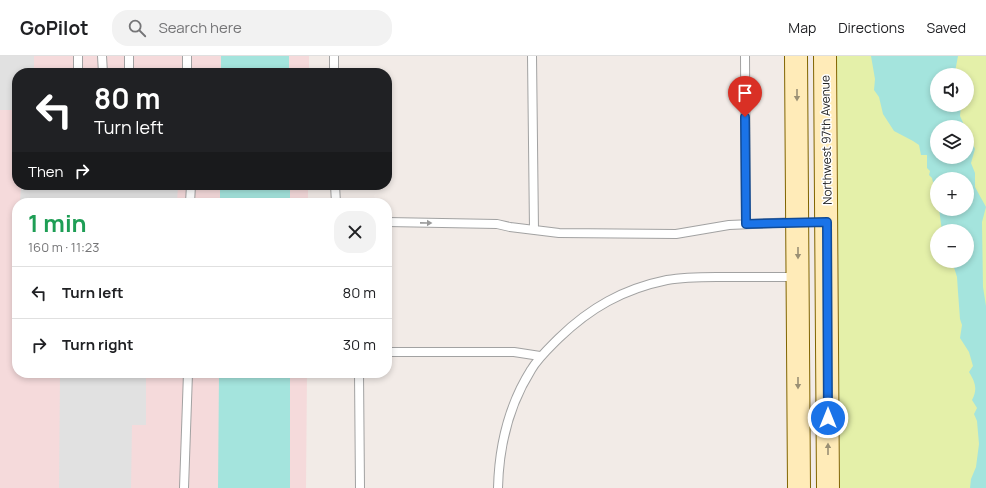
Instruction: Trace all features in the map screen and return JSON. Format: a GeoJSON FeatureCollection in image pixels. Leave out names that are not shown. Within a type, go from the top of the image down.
{"type":"FeatureCollection","features":[{"type":"Feature","properties":{"kind":"street"},"geometry":{"type":"LineString","coordinates":[[796,56],[799,488]]}},
{"type":"Feature","properties":{"kind":"street","name":"Northwest 97th Avenue"},"geometry":{"type":"LineString","coordinates":[[825,56],[828,488]]}},
{"type":"Feature","properties":{"kind":"street"},"geometry":{"type":"LineString","coordinates":[[798,222],[827,222]]}},
{"type":"Feature","properties":{"kind":"lane"},"geometry":{"type":"LineString","coordinates":[[78,56],[78,68]]}},
{"type":"Feature","properties":{"kind":"lane"},"geometry":{"type":"LineString","coordinates":[[102,56],[103,68]]}},
{"type":"Feature","properties":{"kind":"lane"},"geometry":{"type":"LineString","coordinates":[[129,56],[129,68]]}},
{"type":"Feature","properties":{"kind":"lane"},"geometry":{"type":"LineString","coordinates":[[187,56],[187,68]]}},
{"type":"Feature","properties":{"kind":"lane"},"geometry":{"type":"LineString","coordinates":[[334,56],[334,68]]}},
{"type":"Feature","properties":{"kind":"lane"},"geometry":{"type":"LineString","coordinates":[[532,56],[534,230]]}},
{"type":"Feature","properties":{"kind":"lane"},"geometry":{"type":"LineString","coordinates":[[745,56],[746,224]]}},
{"type":"Feature","properties":{"kind":"lane"},"geometry":{"type":"LineString","coordinates":[[392,222],[497,224],[559,233],[676,234],[729,224],[798,222]]}},
{"type":"Feature","properties":{"kind":"lane"},"geometry":{"type":"LineString","coordinates":[[498,488],[501,453],[507,425],[514,404],[531,370],[540,356],[572,325],[585,315],[613,298],[636,288],[662,281],[705,277],[798,277]]}},
{"type":"Feature","properties":{"kind":"lane"},"geometry":{"type":"LineString","coordinates":[[392,352],[514,352],[540,356]]}},
{"type":"Feature","properties":{"kind":"lane"},"geometry":{"type":"LineString","coordinates":[[184,488],[188,378]]}},
{"type":"Feature","properties":{"kind":"lane"},"geometry":{"type":"LineString","coordinates":[[359,378],[360,488]]}},
{"type":"Feature","properties":{"kind":"shaded area"},"geometry":{"type":"Polygon","coordinates":[[[0,56],[309,56],[309,68],[12,68],[12,190],[308,190],[308,198],[12,198],[12,378],[307,378],[306,488],[0,488],[0,56]]]}},
{"type":"Feature","properties":{"kind":"shaded area"},"geometry":{"type":"Polygon","coordinates":[[[0,56],[34,56],[34,68],[12,68],[12,110],[0,110],[0,56]]]}},
{"type":"Feature","properties":{"kind":"shaded area"},"geometry":{"type":"Polygon","coordinates":[[[21,190],[178,190],[177,198],[20,198],[21,190]]]}},
{"type":"Feature","properties":{"kind":"shaded area"},"geometry":{"type":"Polygon","coordinates":[[[60,378],[146,378],[146,425],[132,425],[131,488],[59,488],[60,378]]]}},
{"type":"Feature","properties":{"kind":"green space"},"geometry":{"type":"Polygon","coordinates":[[[837,56],[986,56],[986,488],[840,488],[837,56]]]}},
{"type":"Feature","properties":{"kind":"water"},"geometry":{"type":"Polygon","coordinates":[[[221,56],[289,56],[289,68],[221,68],[221,56]]]}},
{"type":"Feature","properties":{"kind":"water"},"geometry":{"type":"Polygon","coordinates":[[[871,56],[958,56],[956,68],[930,68],[930,112],[960,112],[962,120],[930,120],[930,164],[971,164],[975,173],[975,187],[986,207],[982,222],[983,287],[986,306],[986,488],[970,488],[971,479],[976,467],[979,444],[977,421],[974,414],[977,408],[972,400],[975,392],[975,386],[969,372],[973,366],[969,352],[960,338],[962,325],[960,319],[957,277],[954,268],[974,268],[974,224],[941,224],[940,216],[974,216],[974,172],[930,172],[930,176],[929,175],[930,171],[927,168],[927,155],[921,155],[919,145],[894,131],[883,114],[879,97],[874,90],[875,79],[871,56]]]}},
{"type":"Feature","properties":{"kind":"water"},"geometry":{"type":"Polygon","coordinates":[[[220,190],[290,190],[290,198],[220,198],[220,190]]]}},
{"type":"Feature","properties":{"kind":"water"},"geometry":{"type":"Polygon","coordinates":[[[219,378],[290,378],[290,488],[218,488],[219,378]]]}},
{"type":"Feature","properties":{"kind":"route"},"geometry":{"type":"LineString","coordinates":[[745,117],[746,224],[827,222],[828,418]]}}]}
